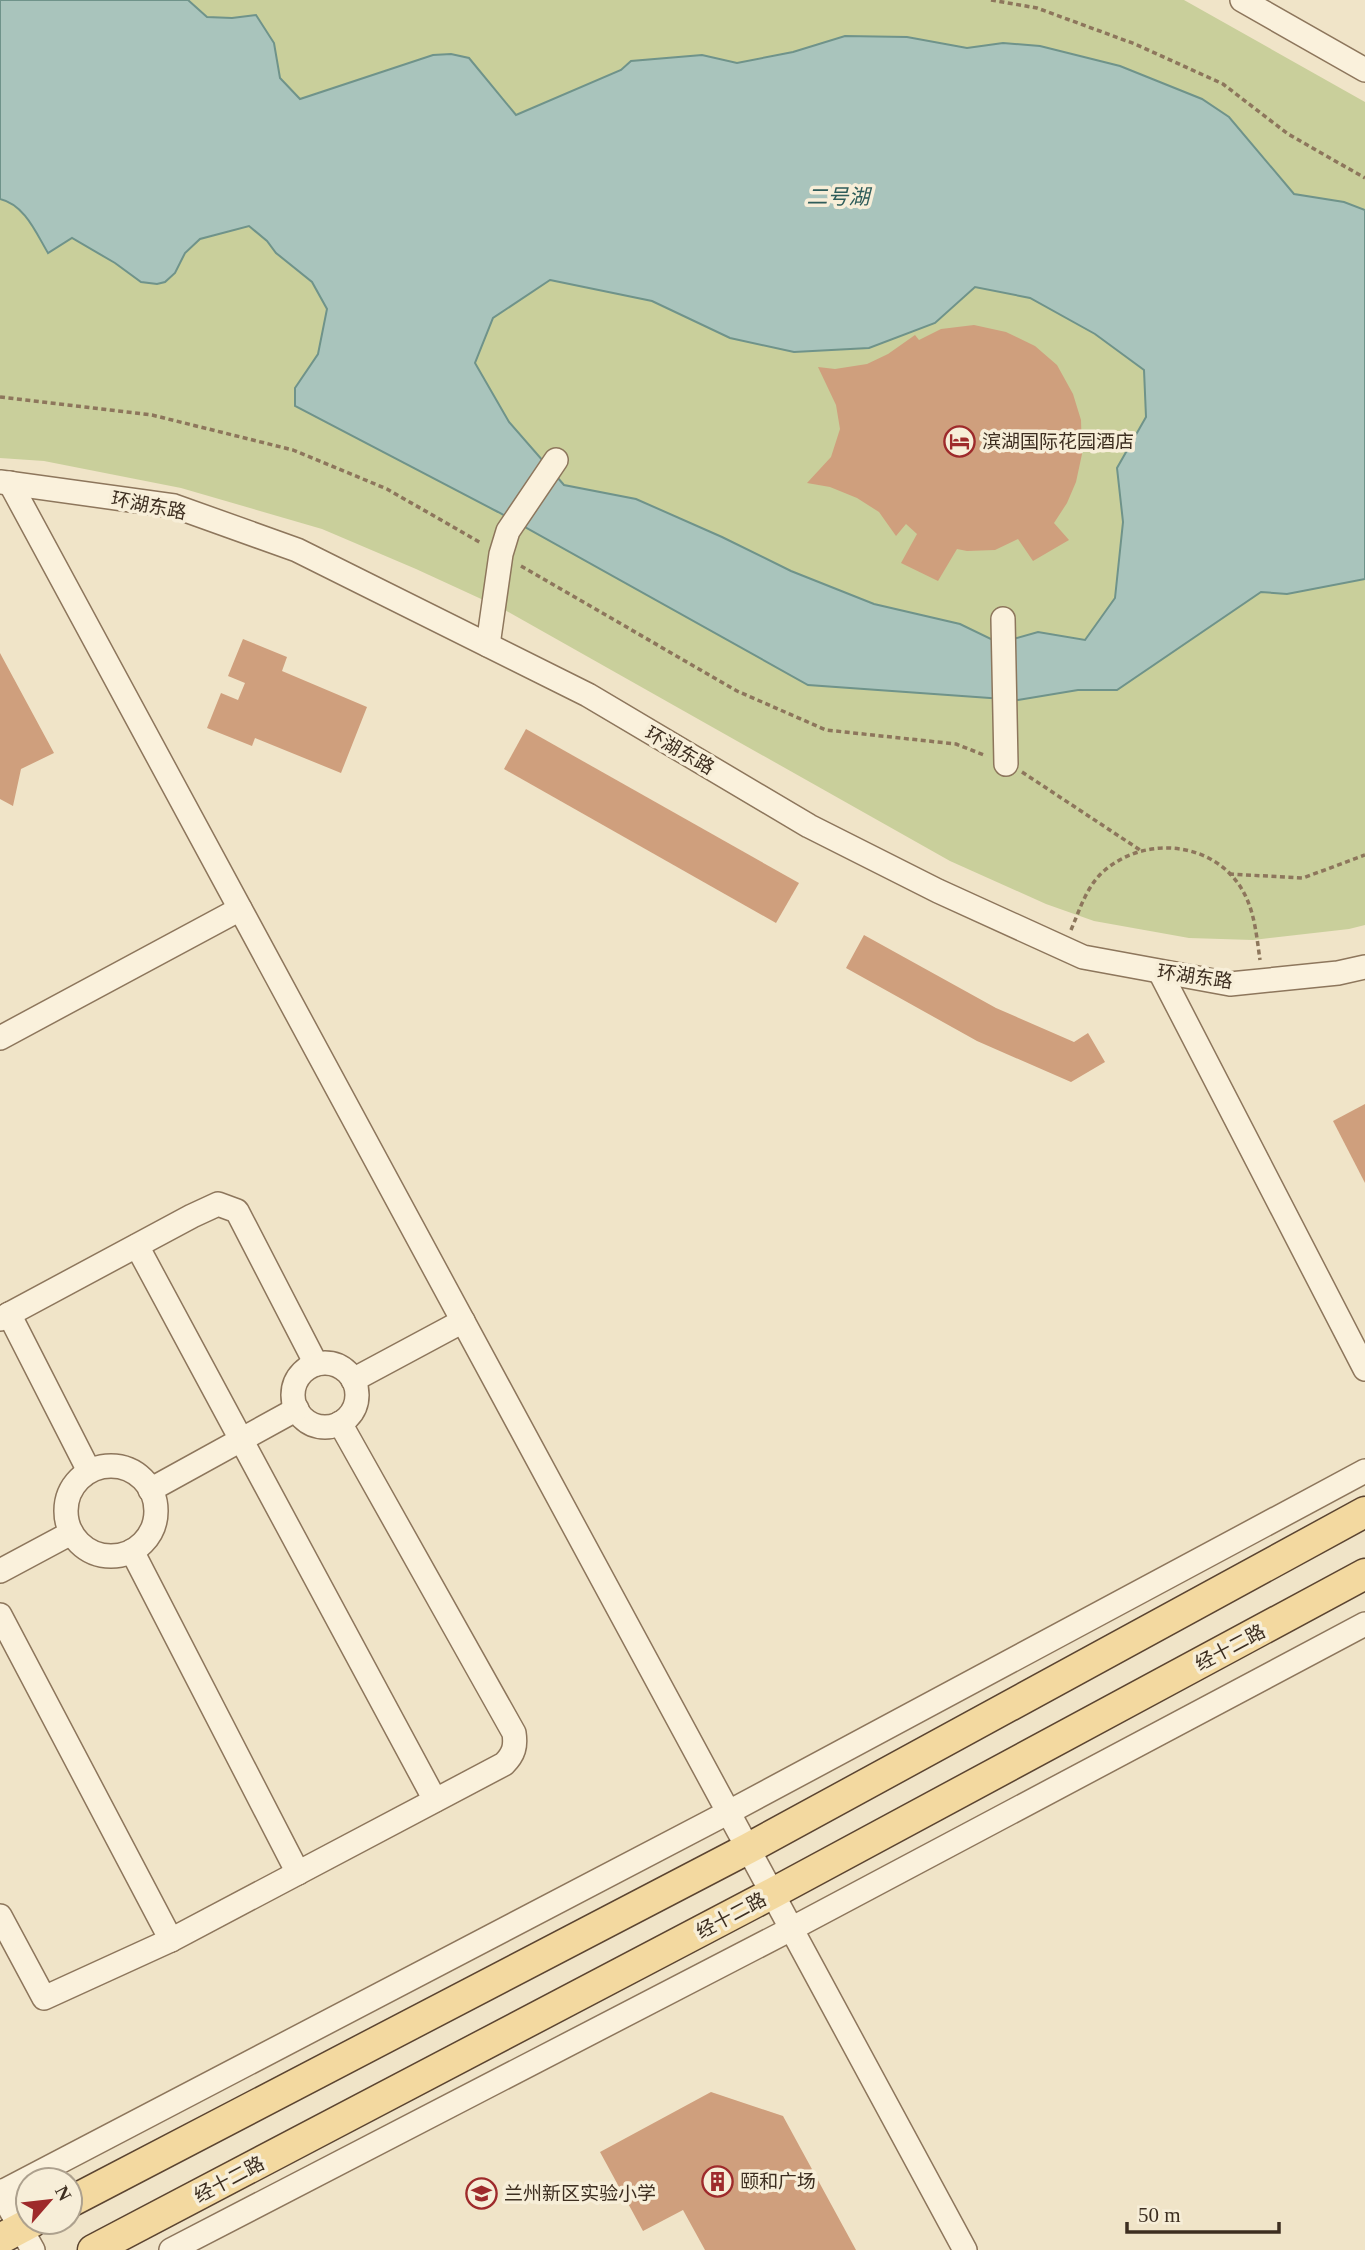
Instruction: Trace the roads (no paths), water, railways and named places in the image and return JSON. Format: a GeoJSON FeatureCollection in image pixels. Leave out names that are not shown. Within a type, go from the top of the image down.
{"type":"FeatureCollection","features":[{"type":"Feature","properties":{"kind":"main road"},"geometry":{"type":"LineString","coordinates":[[84,2195],[749,1848],[1365,1512]]}},
{"type":"Feature","properties":{"kind":"main road","name":"经十二路"},"geometry":{"type":"LineString","coordinates":[[93,2250],[773,1893],[1365,1574]]}},
{"type":"Feature","properties":{"kind":"street"},"geometry":{"type":"LineString","coordinates":[[1242,0],[1365,71]]}},
{"type":"Feature","properties":{"kind":"street"},"geometry":{"type":"LineString","coordinates":[[488,645],[500,554],[508,531],[556,460]]}},
{"type":"Feature","properties":{"kind":"street"},"geometry":{"type":"LineString","coordinates":[[5,483],[240,909],[965,2250]]}},
{"type":"Feature","properties":{"kind":"street","name":"环湖东路"},"geometry":{"type":"LineString","coordinates":[[5,483],[174,506],[297,550],[588,695],[809,826],[938,891],[1083,957],[1230,984],[1338,973],[1365,967]]}},
{"type":"Feature","properties":{"kind":"street"},"geometry":{"type":"LineString","coordinates":[[1003,619],[1006,764]]}},
{"type":"Feature","properties":{"kind":"street"},"geometry":{"type":"LineString","coordinates":[[0,1038],[240,909]]}},
{"type":"Feature","properties":{"kind":"street"},"geometry":{"type":"LineString","coordinates":[[1160,972],[1365,1368]]}},
{"type":"Feature","properties":{"kind":"street"},"geometry":{"type":"LineString","coordinates":[[89,1472],[4,1317],[218,1204],[237,1211],[316,1364]]}},
{"type":"Feature","properties":{"kind":"street"},"geometry":{"type":"LineString","coordinates":[[137,1246],[435,1800]]}},
{"type":"Feature","properties":{"kind":"street"},"geometry":{"type":"LineString","coordinates":[[353,1380],[463,1321]]}},
{"type":"Feature","properties":{"kind":"street"},"geometry":{"type":"LineString","coordinates":[[330,1363],[339,1366],[353,1380],[356,1390],[353,1409],[340,1423],[330,1426],[310,1423],[297,1409],[293,1400],[296,1380],[302,1372],[316,1364],[330,1363]]}},
{"type":"Feature","properties":{"kind":"street"},"geometry":{"type":"LineString","coordinates":[[150,1490],[297,1409]]}},
{"type":"Feature","properties":{"kind":"street"},"geometry":{"type":"LineString","coordinates":[[0,1916],[44,1998],[172,1940],[504,1764],[514,1750],[514,1733],[340,1423]]}},
{"type":"Feature","properties":{"kind":"street"},"geometry":{"type":"LineString","coordinates":[[112,1466],[124,1468],[144,1481],[150,1490],[155,1501],[153,1525],[149,1535],[132,1551],[109,1557],[98,1555],[78,1542],[66,1521],[68,1498],[72,1488],[89,1472],[112,1466]]}},
{"type":"Feature","properties":{"kind":"street"},"geometry":{"type":"LineString","coordinates":[[14,2221],[0,2192],[729,1812],[1365,1472]]}},
{"type":"Feature","properties":{"kind":"street"},"geometry":{"type":"LineString","coordinates":[[0,1571],[71,1532]]}},
{"type":"Feature","properties":{"kind":"street"},"geometry":{"type":"LineString","coordinates":[[132,1551],[298,1873]]}},
{"type":"Feature","properties":{"kind":"street"},"geometry":{"type":"LineString","coordinates":[[0,1615],[172,1940]]}},
{"type":"Feature","properties":{"kind":"street"},"geometry":{"type":"LineString","coordinates":[[171,2250],[791,1928],[1365,1624]]}},
{"type":"Feature","properties":{"kind":"water","name":"二号湖"},"geometry":{"type":"Polygon","coordinates":[[[0,0],[188,0],[207,17],[256,15],[274,43],[280,78],[300,99],[433,55],[451,54],[469,58],[516,115],[621,70],[631,61],[702,55],[737,63],[793,52],[845,36],[907,37],[967,48],[1003,43],[1040,46],[1120,66],[1202,99],[1229,117],[1294,194],[1344,202],[1365,210],[1365,579],[1287,594],[1261,592],[1117,690],[1078,690],[1018,700],[808,685],[498,512],[295,406],[295,388],[318,354],[327,309],[312,282],[276,253],[267,241],[249,226],[200,239],[185,253],[175,273],[165,282],[157,284],[141,282],[72,238],[48,253],[23,213],[9,202],[0,199],[0,0]],[[550,280],[493,318],[475,363],[509,422],[564,485],[636,499],[791,571],[874,604],[960,624],[999,643],[1038,632],[1085,640],[1115,598],[1123,522],[1117,468],[1146,417],[1144,370],[1095,334],[1030,298],[975,287],[935,323],[869,348],[794,352],[730,338],[652,301],[550,280]]]}},
{"type":"Feature","properties":{"kind":"place","name":"滨湖国际花园酒店"},"geometry":{"type":"Point","coordinates":[959,441]}},
{"type":"Feature","properties":{"kind":"place","name":"颐和广场"},"geometry":{"type":"Point","coordinates":[717,2181]}},
{"type":"Feature","properties":{"kind":"place","name":"兰州新区实验小学"},"geometry":{"type":"Point","coordinates":[481,2193]}}]}
